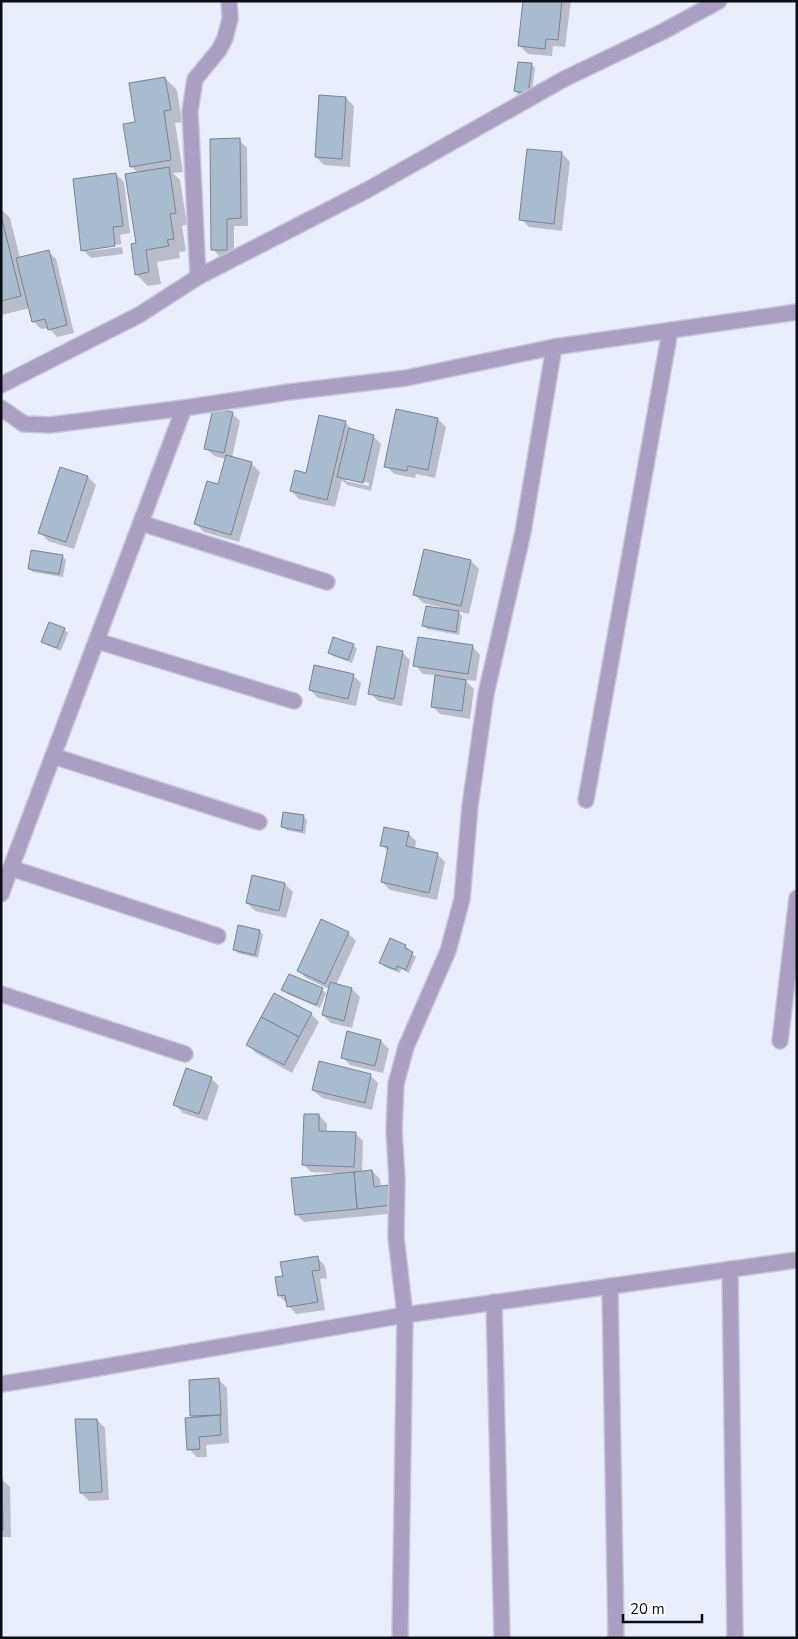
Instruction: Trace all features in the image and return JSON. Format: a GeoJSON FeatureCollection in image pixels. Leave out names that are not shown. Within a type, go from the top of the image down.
{"type":"FeatureCollection","features":[{"type":"Feature","properties":{"kind":"street"},"geometry":{"type":"LineString","coordinates":[[198,277],[190,111],[195,79],[225,38],[230,19],[228,1]]}},
{"type":"Feature","properties":{"kind":"street"},"geometry":{"type":"LineString","coordinates":[[1,385],[139,315],[198,277],[369,189],[564,79],[662,32],[719,1]]}},
{"type":"Feature","properties":{"kind":"street"},"geometry":{"type":"LineString","coordinates":[[1,408],[24,424],[50,425],[406,378],[554,347],[797,312]]}},
{"type":"Feature","properties":{"kind":"street"},"geometry":{"type":"LineString","coordinates":[[586,800],[670,331]]}},
{"type":"Feature","properties":{"kind":"street"},"geometry":{"type":"LineString","coordinates":[[400,1638],[405,1315],[396,1237],[397,1180],[394,1130],[396,1084],[406,1048],[448,951],[462,899],[470,806],[486,694],[523,532],[554,347]]}},
{"type":"Feature","properties":{"kind":"street"},"geometry":{"type":"LineString","coordinates":[[1,894],[184,408]]}},
{"type":"Feature","properties":{"kind":"street"},"geometry":{"type":"LineString","coordinates":[[141,523],[327,582]]}},
{"type":"Feature","properties":{"kind":"street"},"geometry":{"type":"LineString","coordinates":[[97,642],[294,701]]}},
{"type":"Feature","properties":{"kind":"street"},"geometry":{"type":"LineString","coordinates":[[53,756],[259,822]]}},
{"type":"Feature","properties":{"kind":"street"},"geometry":{"type":"LineString","coordinates":[[11,868],[218,936]]}},
{"type":"Feature","properties":{"kind":"street"},"geometry":{"type":"LineString","coordinates":[[780,1041],[797,898]]}},
{"type":"Feature","properties":{"kind":"street"},"geometry":{"type":"LineString","coordinates":[[1,994],[185,1054]]}},
{"type":"Feature","properties":{"kind":"street"},"geometry":{"type":"LineString","coordinates":[[1,1384],[46,1378],[405,1315],[797,1260]]}},
{"type":"Feature","properties":{"kind":"street"},"geometry":{"type":"LineString","coordinates":[[730,1269],[735,1638]]}},
{"type":"Feature","properties":{"kind":"street"},"geometry":{"type":"LineString","coordinates":[[610,1286],[616,1638]]}},
{"type":"Feature","properties":{"kind":"street"},"geometry":{"type":"LineString","coordinates":[[494,1302],[502,1638]]}},
{"type":"Feature","properties":{"kind":"building"},"geometry":{"type":"Polygon","coordinates":[[[523,1],[562,1],[558,40],[546,39],[545,49],[518,46],[523,1]]]}},
{"type":"Feature","properties":{"kind":"building"},"geometry":{"type":"Polygon","coordinates":[[[518,62],[532,63],[528,94],[514,91],[518,62]]]}},
{"type":"Feature","properties":{"kind":"building"},"geometry":{"type":"Polygon","coordinates":[[[165,77],[171,110],[164,111],[171,160],[130,167],[123,124],[135,122],[129,83],[165,77]]]}},
{"type":"Feature","properties":{"kind":"building"},"geometry":{"type":"Polygon","coordinates":[[[319,95],[346,97],[342,159],[315,157],[319,95]]]}},
{"type":"Feature","properties":{"kind":"building"},"geometry":{"type":"Polygon","coordinates":[[[240,138],[241,218],[227,219],[227,250],[211,250],[210,139],[240,138]]]}},
{"type":"Feature","properties":{"kind":"building"},"geometry":{"type":"Polygon","coordinates":[[[527,149],[562,152],[554,224],[519,220],[527,149]]]}},
{"type":"Feature","properties":{"kind":"building"},"geometry":{"type":"Polygon","coordinates":[[[169,167],[176,213],[170,214],[174,239],[167,240],[169,246],[146,250],[149,272],[135,275],[131,244],[136,243],[125,174],[169,167]]]}},
{"type":"Feature","properties":{"kind":"building"},"geometry":{"type":"Polygon","coordinates":[[[116,173],[123,226],[113,227],[115,246],[81,251],[73,179],[116,173]]]}},
{"type":"Feature","properties":{"kind":"building"},"geometry":{"type":"Polygon","coordinates":[[[1,215],[21,296],[1,301],[1,215]]]}},
{"type":"Feature","properties":{"kind":"building"},"geometry":{"type":"Polygon","coordinates":[[[49,250],[67,325],[48,330],[45,319],[32,322],[16,258],[49,250]]]}},
{"type":"Feature","properties":{"kind":"building"},"geometry":{"type":"Polygon","coordinates":[[[213,408],[233,412],[224,453],[204,449],[213,408]]]}},
{"type":"Feature","properties":{"kind":"building"},"geometry":{"type":"Polygon","coordinates":[[[396,409],[438,418],[428,470],[408,466],[407,471],[384,467],[396,409]]]}},
{"type":"Feature","properties":{"kind":"building"},"geometry":{"type":"Polygon","coordinates":[[[319,415],[346,421],[327,500],[290,491],[295,470],[306,473],[319,415]]]}},
{"type":"Feature","properties":{"kind":"building"},"geometry":{"type":"Polygon","coordinates":[[[349,428],[374,435],[363,483],[337,477],[349,428]]]}},
{"type":"Feature","properties":{"kind":"building"},"geometry":{"type":"Polygon","coordinates":[[[226,455],[252,462],[231,535],[194,524],[207,481],[218,484],[226,455]]]}},
{"type":"Feature","properties":{"kind":"building"},"geometry":{"type":"Polygon","coordinates":[[[60,467],[88,476],[66,542],[38,533],[60,467]]]}},
{"type":"Feature","properties":{"kind":"building"},"geometry":{"type":"Polygon","coordinates":[[[424,549],[471,560],[461,606],[413,595],[424,549]]]}},
{"type":"Feature","properties":{"kind":"building"},"geometry":{"type":"Polygon","coordinates":[[[31,550],[63,555],[59,574],[28,569],[31,550]]]}},
{"type":"Feature","properties":{"kind":"building"},"geometry":{"type":"Polygon","coordinates":[[[426,606],[459,611],[456,632],[422,626],[426,606]]]}},
{"type":"Feature","properties":{"kind":"building"},"geometry":{"type":"Polygon","coordinates":[[[49,622],[65,628],[57,648],[41,642],[49,622]]]}},
{"type":"Feature","properties":{"kind":"building"},"geometry":{"type":"Polygon","coordinates":[[[333,637],[354,644],[348,660],[328,653],[333,637]]]}},
{"type":"Feature","properties":{"kind":"building"},"geometry":{"type":"Polygon","coordinates":[[[418,637],[473,645],[468,674],[413,666],[418,637]]]}},
{"type":"Feature","properties":{"kind":"building"},"geometry":{"type":"Polygon","coordinates":[[[377,646],[403,651],[394,699],[368,694],[377,646]]]}},
{"type":"Feature","properties":{"kind":"building"},"geometry":{"type":"Polygon","coordinates":[[[314,665],[354,674],[348,699],[309,690],[314,665]]]}},
{"type":"Feature","properties":{"kind":"building"},"geometry":{"type":"Polygon","coordinates":[[[435,675],[466,680],[462,711],[431,707],[435,675]]]}},
{"type":"Feature","properties":{"kind":"building"},"geometry":{"type":"Polygon","coordinates":[[[283,812],[304,815],[302,831],[281,827],[283,812]]]}},
{"type":"Feature","properties":{"kind":"building"},"geometry":{"type":"Polygon","coordinates":[[[384,827],[409,832],[406,846],[438,853],[429,893],[381,882],[388,847],[380,846],[384,827]]]}},
{"type":"Feature","properties":{"kind":"building"},"geometry":{"type":"Polygon","coordinates":[[[252,875],[285,883],[279,911],[246,903],[252,875]]]}},
{"type":"Feature","properties":{"kind":"building"},"geometry":{"type":"Polygon","coordinates":[[[321,919],[349,932],[325,984],[297,971],[321,919]]]}},
{"type":"Feature","properties":{"kind":"building"},"geometry":{"type":"Polygon","coordinates":[[[238,925],[260,930],[255,955],[233,950],[238,925]]]}},
{"type":"Feature","properties":{"kind":"building"},"geometry":{"type":"Polygon","coordinates":[[[390,938],[406,945],[405,948],[413,952],[406,970],[397,966],[396,970],[379,963],[390,938]]]}},
{"type":"Feature","properties":{"kind":"building"},"geometry":{"type":"Polygon","coordinates":[[[289,974],[323,988],[316,1005],[281,990],[289,974]]]}},
{"type":"Feature","properties":{"kind":"building"},"geometry":{"type":"Polygon","coordinates":[[[330,982],[352,988],[344,1021],[322,1015],[330,982]]]}},
{"type":"Feature","properties":{"kind":"building"},"geometry":{"type":"Polygon","coordinates":[[[274,993],[312,1013],[299,1037],[261,1017],[274,993]]]}},
{"type":"Feature","properties":{"kind":"building"},"geometry":{"type":"Polygon","coordinates":[[[261,1017],[299,1037],[284,1065],[246,1045],[261,1017]]]}},
{"type":"Feature","properties":{"kind":"building"},"geometry":{"type":"Polygon","coordinates":[[[347,1031],[381,1040],[375,1066],[341,1058],[347,1031]]]}},
{"type":"Feature","properties":{"kind":"building"},"geometry":{"type":"Polygon","coordinates":[[[319,1061],[371,1074],[365,1103],[312,1090],[319,1061]]]}},
{"type":"Feature","properties":{"kind":"building"},"geometry":{"type":"Polygon","coordinates":[[[186,1068],[212,1077],[199,1114],[173,1105],[186,1068]]]}},
{"type":"Feature","properties":{"kind":"building"},"geometry":{"type":"Polygon","coordinates":[[[304,1114],[319,1114],[319,1131],[356,1132],[354,1167],[302,1165],[304,1114]]]}},
{"type":"Feature","properties":{"kind":"building"},"geometry":{"type":"Polygon","coordinates":[[[372,1170],[374,1187],[388,1185],[391,1205],[357,1209],[354,1172],[372,1170]]]}},
{"type":"Feature","properties":{"kind":"building"},"geometry":{"type":"Polygon","coordinates":[[[354,1172],[357,1209],[295,1215],[291,1178],[354,1172]]]}},
{"type":"Feature","properties":{"kind":"building"},"geometry":{"type":"Polygon","coordinates":[[[318,1256],[320,1270],[312,1271],[318,1302],[287,1307],[285,1295],[278,1296],[275,1277],[283,1276],[280,1262],[318,1256]]]}},
{"type":"Feature","properties":{"kind":"building"},"geometry":{"type":"Polygon","coordinates":[[[219,1378],[221,1415],[190,1416],[189,1380],[219,1378]]]}},
{"type":"Feature","properties":{"kind":"building"},"geometry":{"type":"Polygon","coordinates":[[[220,1415],[221,1435],[199,1437],[200,1449],[187,1450],[185,1418],[220,1415]]]}},
{"type":"Feature","properties":{"kind":"building"},"geometry":{"type":"Polygon","coordinates":[[[75,1419],[97,1419],[102,1492],[80,1493],[75,1419]]]}},
{"type":"Feature","properties":{"kind":"building"},"geometry":{"type":"Polygon","coordinates":[[[2,1478],[3,1530],[1,1530],[2,1478]]]}}]}
